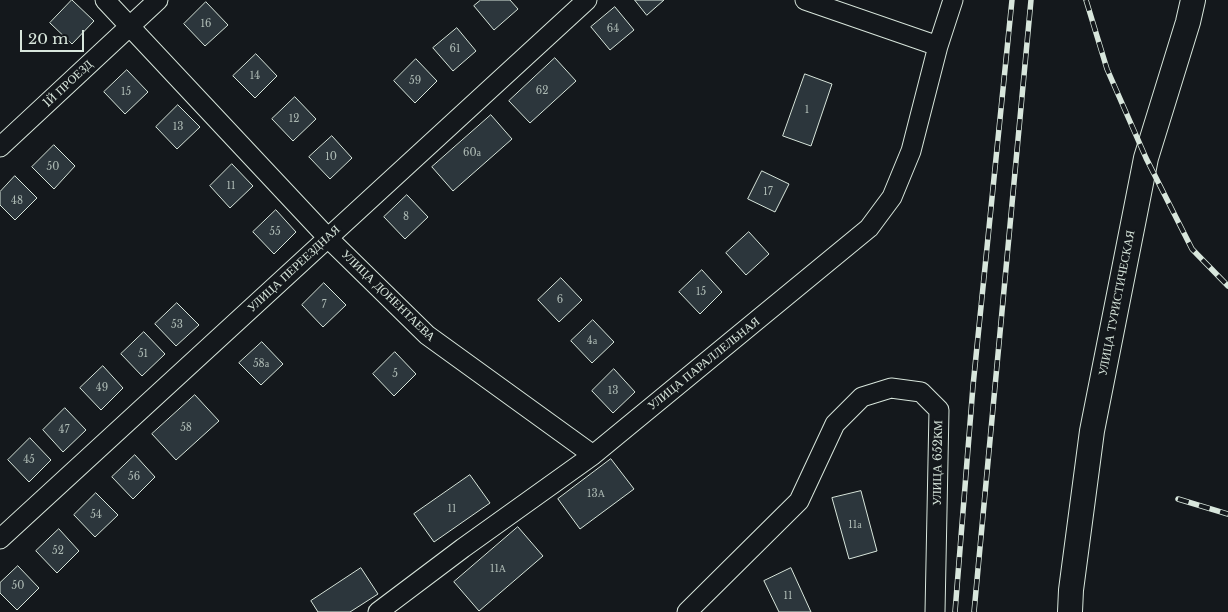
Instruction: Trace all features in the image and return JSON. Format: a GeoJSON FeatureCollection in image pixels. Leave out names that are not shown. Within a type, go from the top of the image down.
{"type":"FeatureCollection","features":[{"type":"Feature","properties":{"kind":"street","name":"УЛИЦА ДОНЕНТАЕВА"},"geometry":{"type":"LineString","coordinates":[[105,0],[328,238],[427,335],[592,455]]}},
{"type":"Feature","properties":{"kind":"street","name":"1Й ПРОЕЗД"},"geometry":{"type":"LineString","coordinates":[[0,147],[158,0]]}},
{"type":"Feature","properties":{"kind":"street","name":"УЛИЦА ПЕРЕЕЗДНАЯ"},"geometry":{"type":"LineString","coordinates":[[0,539],[587,0]]}},
{"type":"Feature","properties":{"kind":"street"},"geometry":{"type":"LineString","coordinates":[[805,0],[938,46]]}},
{"type":"Feature","properties":{"kind":"street","name":"УЛИЦА ПАРАЛЛЕЛЬНАЯ"},"geometry":{"type":"LineString","coordinates":[[378,612],[592,455],[869,228],[892,197],[911,151],[938,46],[953,0]]}},
{"type":"Feature","properties":{"kind":"street","name":"УЛИЦА ТУРИСТИЧЕСКАЯ"},"geometry":{"type":"LineString","coordinates":[[1070,612],[1071,590],[1092,431],[1144,168],[1193,0]]}},
{"type":"Feature","properties":{"kind":"street","name":"УЛИЦА 652КМ"},"geometry":{"type":"LineString","coordinates":[[687,612],[799,501],[835,424],[862,397],[891,388],[921,392],[939,410],[935,612]]}},
{"type":"Feature","properties":{"kind":"building"},"geometry":{"type":"Polygon","coordinates":[[[72,0],[94,21],[72,44],[50,23],[72,0]]]}},
{"type":"Feature","properties":{"kind":"building"},"geometry":{"type":"Polygon","coordinates":[[[481,0],[510,0],[518,9],[494,30],[474,6],[481,0]]]}},
{"type":"Feature","properties":{"kind":"building"},"geometry":{"type":"Polygon","coordinates":[[[635,0],[664,0],[647,15],[635,0]]]}},
{"type":"Feature","properties":{"kind":"building"},"geometry":{"type":"Polygon","coordinates":[[[206,2],[228,25],[205,46],[184,24],[206,2]]]}},
{"type":"Feature","properties":{"kind":"building"},"geometry":{"type":"Polygon","coordinates":[[[615,7],[634,30],[610,50],[591,27],[615,7]]]}},
{"type":"Feature","properties":{"kind":"building"},"geometry":{"type":"Polygon","coordinates":[[[457,28],[476,51],[453,71],[433,48],[457,28]]]}},
{"type":"Feature","properties":{"kind":"building"},"geometry":{"type":"Polygon","coordinates":[[[256,54],[277,76],[255,98],[233,76],[256,54]]]}},
{"type":"Feature","properties":{"kind":"building"},"geometry":{"type":"Polygon","coordinates":[[[555,58],[576,81],[530,123],[509,101],[555,58]]]}},
{"type":"Feature","properties":{"kind":"building"},"geometry":{"type":"Polygon","coordinates":[[[416,59],[437,81],[415,103],[394,81],[416,59]]]}},
{"type":"Feature","properties":{"kind":"building"},"geometry":{"type":"Polygon","coordinates":[[[127,70],[148,92],[125,114],[104,92],[127,70]]]}},
{"type":"Feature","properties":{"kind":"building"},"geometry":{"type":"Polygon","coordinates":[[[805,74],[832,84],[811,146],[783,136],[805,74]]]}},
{"type":"Feature","properties":{"kind":"building"},"geometry":{"type":"Polygon","coordinates":[[[295,97],[316,119],[293,141],[272,119],[295,97]]]}},
{"type":"Feature","properties":{"kind":"building"},"geometry":{"type":"Polygon","coordinates":[[[178,105],[200,127],[177,149],[156,127],[178,105]]]}},
{"type":"Feature","properties":{"kind":"building"},"geometry":{"type":"Polygon","coordinates":[[[491,115],[512,139],[453,191],[432,167],[491,115]]]}},
{"type":"Feature","properties":{"kind":"building"},"geometry":{"type":"Polygon","coordinates":[[[332,136],[352,158],[330,179],[309,157],[332,136]]]}},
{"type":"Feature","properties":{"kind":"building"},"geometry":{"type":"Polygon","coordinates":[[[54,145],[75,166],[54,189],[32,167],[54,145]]]}},
{"type":"Feature","properties":{"kind":"building"},"geometry":{"type":"Polygon","coordinates":[[[232,164],[253,186],[230,208],[210,186],[232,164]]]}},
{"type":"Feature","properties":{"kind":"building"},"geometry":{"type":"Polygon","coordinates":[[[762,171],[789,184],[775,212],[748,199],[762,171]]]}},
{"type":"Feature","properties":{"kind":"building"},"geometry":{"type":"Polygon","coordinates":[[[15,176],[37,198],[15,220],[0,205],[0,192],[15,176]]]}},
{"type":"Feature","properties":{"kind":"building"},"geometry":{"type":"Polygon","coordinates":[[[407,195],[428,217],[405,239],[384,217],[407,195]]]}},
{"type":"Feature","properties":{"kind":"building"},"geometry":{"type":"Polygon","coordinates":[[[276,210],[296,232],[274,254],[253,232],[276,210]]]}},
{"type":"Feature","properties":{"kind":"building"},"geometry":{"type":"Polygon","coordinates":[[[749,232],[769,254],[746,275],[726,253],[749,232]]]}},
{"type":"Feature","properties":{"kind":"building"},"geometry":{"type":"Polygon","coordinates":[[[702,270],[722,292],[700,314],[679,292],[702,270]]]}},
{"type":"Feature","properties":{"kind":"building"},"geometry":{"type":"Polygon","coordinates":[[[561,278],[582,300],[559,322],[538,300],[561,278]]]}},
{"type":"Feature","properties":{"kind":"building"},"geometry":{"type":"Polygon","coordinates":[[[324,283],[346,305],[323,327],[302,305],[324,283]]]}},
{"type":"Feature","properties":{"kind":"building"},"geometry":{"type":"Polygon","coordinates":[[[177,303],[199,325],[176,346],[155,324],[177,303]]]}},
{"type":"Feature","properties":{"kind":"building"},"geometry":{"type":"Polygon","coordinates":[[[593,320],[614,342],[592,363],[571,341],[593,320]]]}},
{"type":"Feature","properties":{"kind":"building"},"geometry":{"type":"Polygon","coordinates":[[[144,332],[165,354],[142,376],[121,354],[144,332]]]}},
{"type":"Feature","properties":{"kind":"building"},"geometry":{"type":"Polygon","coordinates":[[[262,342],[283,364],[261,385],[239,363],[262,342]]]}},
{"type":"Feature","properties":{"kind":"building"},"geometry":{"type":"Polygon","coordinates":[[[395,352],[416,374],[394,396],[373,374],[395,352]]]}},
{"type":"Feature","properties":{"kind":"building"},"geometry":{"type":"Polygon","coordinates":[[[103,366],[123,388],[101,410],[80,388],[103,366]]]}},
{"type":"Feature","properties":{"kind":"building"},"geometry":{"type":"Polygon","coordinates":[[[614,369],[635,392],[613,413],[592,391],[614,369]]]}},
{"type":"Feature","properties":{"kind":"building"},"geometry":{"type":"Polygon","coordinates":[[[195,395],[219,421],[176,460],[152,434],[195,395]]]}},
{"type":"Feature","properties":{"kind":"building"},"geometry":{"type":"Polygon","coordinates":[[[65,408],[86,430],[63,452],[43,430],[65,408]]]}},
{"type":"Feature","properties":{"kind":"building"},"geometry":{"type":"Polygon","coordinates":[[[30,438],[51,460],[29,482],[8,460],[30,438]]]}},
{"type":"Feature","properties":{"kind":"building"},"geometry":{"type":"Polygon","coordinates":[[[135,455],[155,477],[133,499],[112,477],[135,455]]]}},
{"type":"Feature","properties":{"kind":"building"},"geometry":{"type":"Polygon","coordinates":[[[611,459],[634,489],[580,529],[558,499],[611,459]]]}},
{"type":"Feature","properties":{"kind":"building"},"geometry":{"type":"Polygon","coordinates":[[[470,475],[490,503],[434,542],[414,514],[470,475]]]}},
{"type":"Feature","properties":{"kind":"building"},"geometry":{"type":"Polygon","coordinates":[[[861,491],[877,551],[849,559],[832,498],[861,491]]]}},
{"type":"Feature","properties":{"kind":"building"},"geometry":{"type":"Polygon","coordinates":[[[96,493],[118,515],[95,537],[74,515],[96,493]]]}},
{"type":"Feature","properties":{"kind":"building"},"geometry":{"type":"Polygon","coordinates":[[[518,527],[543,556],[479,611],[454,582],[518,527]]]}},
{"type":"Feature","properties":{"kind":"building"},"geometry":{"type":"Polygon","coordinates":[[[59,529],[79,551],[57,573],[36,551],[59,529]]]}},
{"type":"Feature","properties":{"kind":"building"},"geometry":{"type":"Polygon","coordinates":[[[18,566],[39,588],[17,610],[0,593],[0,583],[18,566]]]}},
{"type":"Feature","properties":{"kind":"building"},"geometry":{"type":"Polygon","coordinates":[[[361,568],[378,594],[350,612],[318,612],[311,601],[361,568]]]}},
{"type":"Feature","properties":{"kind":"building"},"geometry":{"type":"Polygon","coordinates":[[[791,568],[811,612],[779,612],[764,581],[791,568]]]}},
{"type":"Feature","properties":{"kind":"railway"},"geometry":{"type":"LineString","coordinates":[[955,612],[973,386],[1012,0]]}},
{"type":"Feature","properties":{"kind":"railway"},"geometry":{"type":"LineString","coordinates":[[974,612],[1031,0]]}},
{"type":"Feature","properties":{"kind":"railway"},"geometry":{"type":"LineString","coordinates":[[1086,0],[1107,69],[1146,158],[1192,249],[1228,286]]}},
{"type":"Feature","properties":{"kind":"railway"},"geometry":{"type":"LineString","coordinates":[[1178,499],[1228,514]]}}]}
